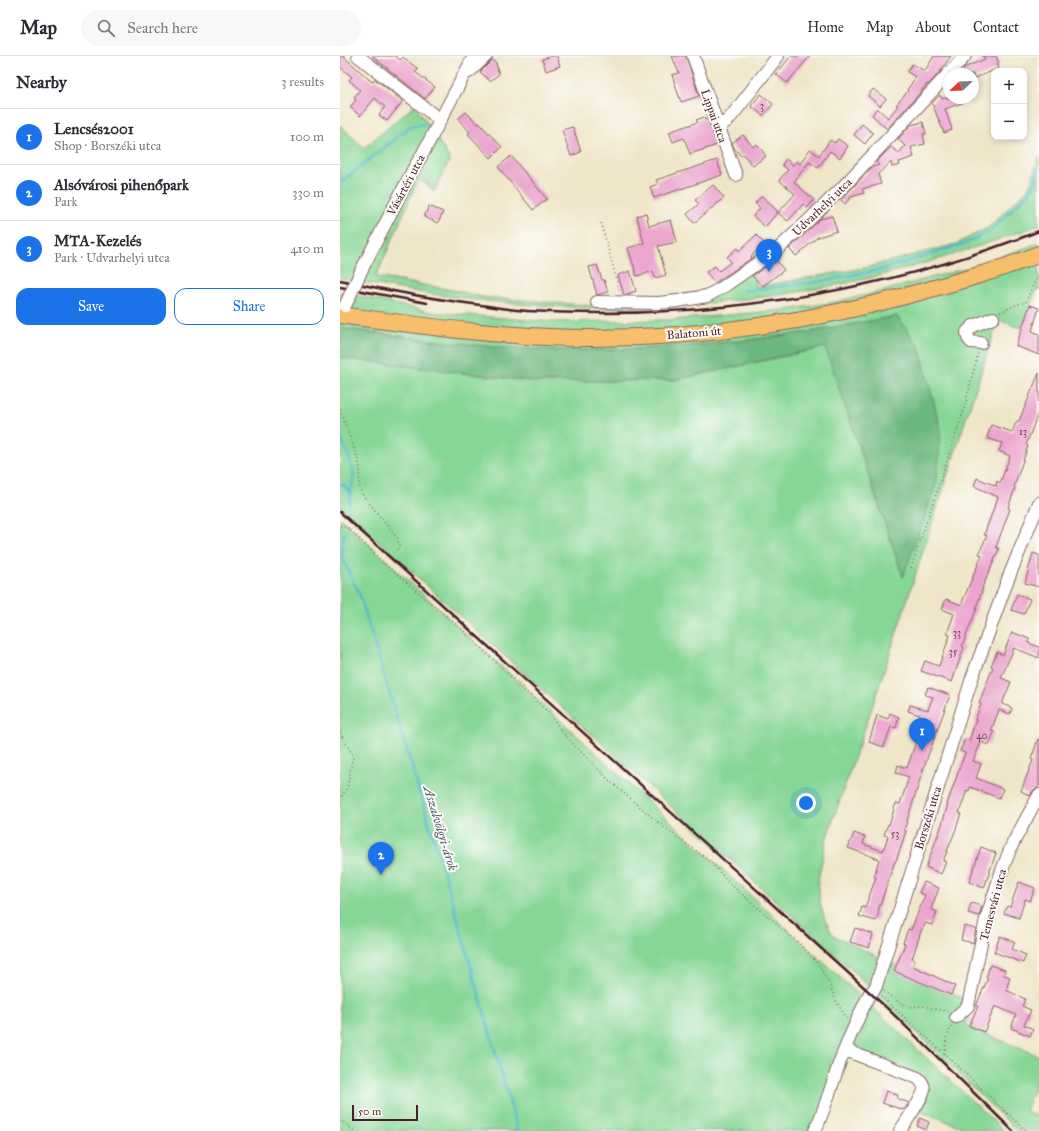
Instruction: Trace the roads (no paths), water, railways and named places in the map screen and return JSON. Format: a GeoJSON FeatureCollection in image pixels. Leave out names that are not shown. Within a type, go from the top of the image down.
{"type":"FeatureCollection","features":[{"type":"Feature","properties":{"kind":"main road","name":"Balatoni út"},"geometry":{"type":"LineString","coordinates":[[342,312],[435,328],[497,334],[593,338],[681,335],[795,321],[857,309],[956,282],[1039,254]]}},
{"type":"Feature","properties":{"kind":"street"},"geometry":{"type":"LineString","coordinates":[[358,56],[440,120]]}},
{"type":"Feature","properties":{"kind":"street","name":"Vásártéri utca"},"geometry":{"type":"LineString","coordinates":[[342,312],[363,267],[414,168],[474,56]]}},
{"type":"Feature","properties":{"kind":"street"},"geometry":{"type":"LineString","coordinates":[[465,75],[486,56]]}},
{"type":"Feature","properties":{"kind":"street","name":"Lippai utca"},"geometry":{"type":"LineString","coordinates":[[693,56],[736,175]]}},
{"type":"Feature","properties":{"kind":"street"},"geometry":{"type":"LineString","coordinates":[[718,127],[727,122],[778,56]]}},
{"type":"Feature","properties":{"kind":"street","name":"Udvarhelyi utca"},"geometry":{"type":"LineString","coordinates":[[597,302],[658,303],[707,296],[723,287],[778,248],[841,190],[965,56]]}},
{"type":"Feature","properties":{"kind":"street"},"geometry":{"type":"LineString","coordinates":[[981,343],[971,342],[968,338],[967,332],[973,326],[993,318]]}},
{"type":"Feature","properties":{"kind":"street","name":"Borszéki utca"},"geometry":{"type":"LineString","coordinates":[[816,1131],[855,1024],[870,993],[875,988],[965,698],[1008,579],[1039,504]]}},
{"type":"Feature","properties":{"kind":"street","name":"Temesvári utca"},"geometry":{"type":"LineString","coordinates":[[956,1017],[968,1006],[986,920],[994,893],[1012,845],[1039,795]]}},
{"type":"Feature","properties":{"kind":"street"},"geometry":{"type":"LineString","coordinates":[[845,1049],[918,1078],[923,1082],[924,1090],[921,1097],[900,1131]]}},
{"type":"Feature","properties":{"kind":"waterway"},"geometry":{"type":"LineString","coordinates":[[340,183],[411,126],[424,124]]}},
{"type":"Feature","properties":{"kind":"waterway"},"geometry":{"type":"LineString","coordinates":[[743,291],[816,282],[879,270],[967,243],[990,231],[1029,193],[1035,184],[1039,168]]}},
{"type":"Feature","properties":{"kind":"waterway","name":"Aszalvölgyi-árok"},"geometry":{"type":"LineString","coordinates":[[340,436],[354,474],[349,504]]}},
{"type":"Feature","properties":{"kind":"waterway"},"geometry":{"type":"LineString","coordinates":[[340,484],[344,485],[351,494]]}},
{"type":"Feature","properties":{"kind":"waterway","name":"Aszalvölgyi-árok"},"geometry":{"type":"LineString","coordinates":[[344,533],[342,552],[343,559],[360,596],[449,889],[518,1131]]}},
{"type":"Feature","properties":{"kind":"railway"},"geometry":{"type":"LineString","coordinates":[[340,280],[432,298],[522,311],[592,313],[658,312],[723,307],[788,299],[852,287],[915,272],[978,253],[1039,231]]}},
{"type":"Feature","properties":{"kind":"railway"},"geometry":{"type":"LineString","coordinates":[[340,287],[427,303]]}},
{"type":"Feature","properties":{"kind":"railway"},"geometry":{"type":"LineString","coordinates":[[340,512],[888,1009],[1013,1131]]}},
{"type":"Feature","properties":{"kind":"place","name":"MTA-Kezelés"},"geometry":{"type":"Point","coordinates":[769,272]}},
{"type":"Feature","properties":{"kind":"place","name":"Lencsés2001"},"geometry":{"type":"Point","coordinates":[922,751]}},
{"type":"Feature","properties":{"kind":"place","name":"Alsóvárosi pihenőpark"},"geometry":{"type":"Point","coordinates":[381,875]}}]}
